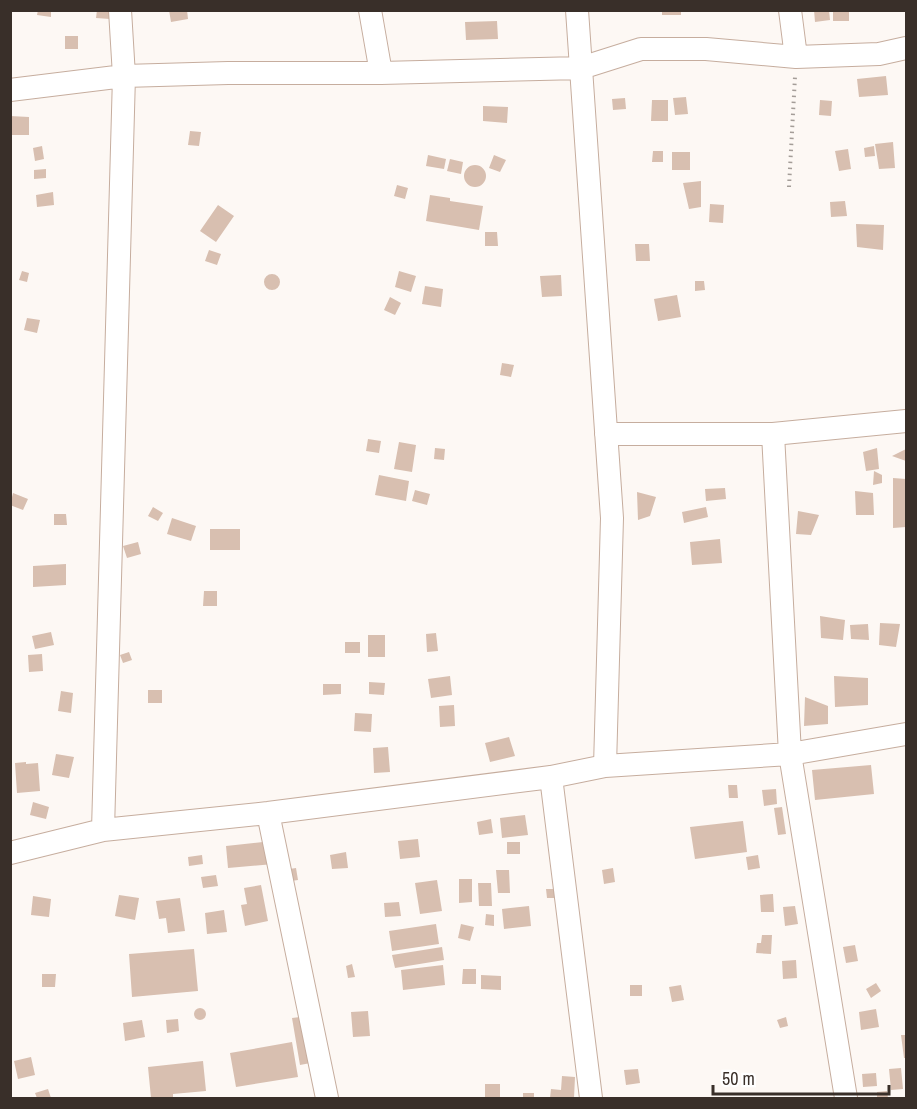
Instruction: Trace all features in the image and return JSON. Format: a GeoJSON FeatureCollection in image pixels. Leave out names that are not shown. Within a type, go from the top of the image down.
{"type":"FeatureCollection","features":[{"type":"Feature","properties":{"kind":"street"},"geometry":{"type":"LineString","coordinates":[[103,830],[124,76],[120,10]]}},
{"type":"Feature","properties":{"kind":"street"},"geometry":{"type":"LineString","coordinates":[[370,10],[381,74]]}},
{"type":"Feature","properties":{"kind":"street"},"geometry":{"type":"LineString","coordinates":[[577,10],[612,518],[605,766]]}},
{"type":"Feature","properties":{"kind":"street"},"geometry":{"type":"LineString","coordinates":[[790,10],[796,57]]}},
{"type":"Feature","properties":{"kind":"street"},"geometry":{"type":"LineString","coordinates":[[10,90],[124,76],[228,72],[381,74],[581,68],[641,49],[706,49],[796,57],[879,54],[906,48]]}},
{"type":"Feature","properties":{"kind":"street"},"geometry":{"type":"LineString","coordinates":[[606,434],[773,434],[906,421]]}},
{"type":"Feature","properties":{"kind":"street"},"geometry":{"type":"LineString","coordinates":[[773,434],[790,754],[846,1098]]}},
{"type":"Feature","properties":{"kind":"street"},"geometry":{"type":"LineString","coordinates":[[10,853],[103,830],[268,813],[551,777],[605,766],[790,754],[906,734]]}},
{"type":"Feature","properties":{"kind":"street"},"geometry":{"type":"LineString","coordinates":[[551,777],[591,1098]]}},
{"type":"Feature","properties":{"kind":"street"},"geometry":{"type":"LineString","coordinates":[[268,813],[327,1098]]}},
{"type":"Feature","properties":{"kind":"path"},"geometry":{"type":"LineString","coordinates":[[789,187],[796,57]]}},
{"type":"Feature","properties":{"kind":"building"},"geometry":{"type":"Polygon","coordinates":[[[38,10],[51,10],[51,17],[37,15],[38,10]]]}},
{"type":"Feature","properties":{"kind":"building"},"geometry":{"type":"Polygon","coordinates":[[[97,10],[111,10],[110,19],[96,18],[97,10]]]}},
{"type":"Feature","properties":{"kind":"building"},"geometry":{"type":"Polygon","coordinates":[[[169,10],[187,10],[188,19],[171,22],[169,10]]]}},
{"type":"Feature","properties":{"kind":"building"},"geometry":{"type":"Polygon","coordinates":[[[662,10],[681,10],[681,15],[662,15],[662,10]]]}},
{"type":"Feature","properties":{"kind":"building"},"geometry":{"type":"Polygon","coordinates":[[[814,10],[829,10],[830,20],[815,22],[814,10]]]}},
{"type":"Feature","properties":{"kind":"building"},"geometry":{"type":"Polygon","coordinates":[[[833,10],[849,10],[849,21],[833,21],[833,10]]]}},
{"type":"Feature","properties":{"kind":"building"},"geometry":{"type":"Polygon","coordinates":[[[497,21],[498,39],[466,40],[465,22],[497,21]]]}},
{"type":"Feature","properties":{"kind":"building"},"geometry":{"type":"Polygon","coordinates":[[[65,36],[78,36],[78,49],[65,49],[65,36]]]}},
{"type":"Feature","properties":{"kind":"building"},"geometry":{"type":"Polygon","coordinates":[[[886,76],[888,95],[859,97],[857,79],[886,76]]]}},
{"type":"Feature","properties":{"kind":"building"},"geometry":{"type":"Polygon","coordinates":[[[686,97],[688,114],[675,115],[673,98],[686,97]]]}},
{"type":"Feature","properties":{"kind":"building"},"geometry":{"type":"Polygon","coordinates":[[[625,98],[626,109],[613,110],[612,99],[625,98]]]}},
{"type":"Feature","properties":{"kind":"building"},"geometry":{"type":"Polygon","coordinates":[[[652,100],[668,100],[668,121],[651,121],[652,100]]]}},
{"type":"Feature","properties":{"kind":"building"},"geometry":{"type":"Polygon","coordinates":[[[820,100],[832,101],[831,116],[819,115],[820,100]]]}},
{"type":"Feature","properties":{"kind":"building"},"geometry":{"type":"Polygon","coordinates":[[[483,106],[508,107],[507,123],[483,121],[483,106]]]}},
{"type":"Feature","properties":{"kind":"building"},"geometry":{"type":"Polygon","coordinates":[[[10,116],[29,117],[29,135],[10,135],[10,116]]]}},
{"type":"Feature","properties":{"kind":"building"},"geometry":{"type":"Polygon","coordinates":[[[190,131],[201,132],[199,146],[188,145],[190,131]]]}},
{"type":"Feature","properties":{"kind":"building"},"geometry":{"type":"Polygon","coordinates":[[[893,142],[895,168],[879,169],[875,144],[893,142]]]}},
{"type":"Feature","properties":{"kind":"building"},"geometry":{"type":"Polygon","coordinates":[[[42,146],[44,159],[35,161],[33,148],[42,146]]]}},
{"type":"Feature","properties":{"kind":"building"},"geometry":{"type":"Polygon","coordinates":[[[874,146],[875,156],[865,157],[864,148],[874,146]]]}},
{"type":"Feature","properties":{"kind":"building"},"geometry":{"type":"Polygon","coordinates":[[[848,149],[851,169],[839,171],[835,151],[848,149]]]}},
{"type":"Feature","properties":{"kind":"building"},"geometry":{"type":"Polygon","coordinates":[[[653,151],[663,151],[663,162],[652,162],[653,151]]]}},
{"type":"Feature","properties":{"kind":"building"},"geometry":{"type":"Polygon","coordinates":[[[672,152],[690,152],[690,170],[672,170],[672,152]]]}},
{"type":"Feature","properties":{"kind":"building"},"geometry":{"type":"Polygon","coordinates":[[[428,155],[446,159],[444,169],[426,166],[428,155]]]}},
{"type":"Feature","properties":{"kind":"building"},"geometry":{"type":"Polygon","coordinates":[[[494,155],[506,160],[500,172],[489,168],[494,155]]]}},
{"type":"Feature","properties":{"kind":"building"},"geometry":{"type":"Polygon","coordinates":[[[450,159],[463,162],[461,174],[447,171],[450,159]]]}},
{"type":"Feature","properties":{"kind":"building"},"geometry":{"type":"Polygon","coordinates":[[[475,165],[483,168],[486,176],[483,184],[475,187],[467,184],[464,176],[467,168],[475,165]]]}},
{"type":"Feature","properties":{"kind":"building"},"geometry":{"type":"Polygon","coordinates":[[[46,169],[46,178],[34,179],[34,170],[46,169]]]}},
{"type":"Feature","properties":{"kind":"building"},"geometry":{"type":"Polygon","coordinates":[[[701,181],[701,207],[689,209],[683,183],[701,181]]]}},
{"type":"Feature","properties":{"kind":"building"},"geometry":{"type":"Polygon","coordinates":[[[397,185],[408,188],[405,199],[394,196],[397,185]]]}},
{"type":"Feature","properties":{"kind":"building"},"geometry":{"type":"Polygon","coordinates":[[[53,192],[54,205],[37,207],[36,195],[53,192]]]}},
{"type":"Feature","properties":{"kind":"building"},"geometry":{"type":"Polygon","coordinates":[[[430,195],[450,198],[450,201],[483,206],[479,230],[426,221],[430,195]]]}},
{"type":"Feature","properties":{"kind":"building"},"geometry":{"type":"Polygon","coordinates":[[[845,201],[847,216],[831,217],[830,202],[845,201]]]}},
{"type":"Feature","properties":{"kind":"building"},"geometry":{"type":"Polygon","coordinates":[[[710,204],[724,205],[723,223],[709,222],[710,204]]]}},
{"type":"Feature","properties":{"kind":"building"},"geometry":{"type":"Polygon","coordinates":[[[218,205],[234,216],[216,242],[200,231],[218,205]]]}},
{"type":"Feature","properties":{"kind":"building"},"geometry":{"type":"Polygon","coordinates":[[[856,224],[884,225],[883,250],[857,247],[856,224]]]}},
{"type":"Feature","properties":{"kind":"building"},"geometry":{"type":"Polygon","coordinates":[[[485,232],[497,232],[498,246],[485,246],[485,232]]]}},
{"type":"Feature","properties":{"kind":"building"},"geometry":{"type":"Polygon","coordinates":[[[635,244],[649,244],[650,261],[636,261],[635,244]]]}},
{"type":"Feature","properties":{"kind":"building"},"geometry":{"type":"Polygon","coordinates":[[[209,250],[221,254],[217,265],[205,261],[209,250]]]}},
{"type":"Feature","properties":{"kind":"building"},"geometry":{"type":"Polygon","coordinates":[[[22,271],[29,273],[27,282],[19,280],[22,271]]]}},
{"type":"Feature","properties":{"kind":"building"},"geometry":{"type":"Polygon","coordinates":[[[399,271],[416,276],[411,292],[395,287],[399,271]]]}},
{"type":"Feature","properties":{"kind":"building"},"geometry":{"type":"Polygon","coordinates":[[[269,274],[275,274],[280,282],[278,288],[269,290],[264,285],[264,279],[269,274]]]}},
{"type":"Feature","properties":{"kind":"building"},"geometry":{"type":"Polygon","coordinates":[[[561,275],[562,296],[542,297],[540,276],[561,275]]]}},
{"type":"Feature","properties":{"kind":"building"},"geometry":{"type":"Polygon","coordinates":[[[695,281],[704,281],[705,290],[695,291],[695,281]]]}},
{"type":"Feature","properties":{"kind":"building"},"geometry":{"type":"Polygon","coordinates":[[[425,286],[443,289],[441,307],[422,304],[425,286]]]}},
{"type":"Feature","properties":{"kind":"building"},"geometry":{"type":"Polygon","coordinates":[[[677,295],[681,317],[658,321],[654,299],[677,295]]]}},
{"type":"Feature","properties":{"kind":"building"},"geometry":{"type":"Polygon","coordinates":[[[390,297],[401,303],[395,315],[384,310],[390,297]]]}},
{"type":"Feature","properties":{"kind":"building"},"geometry":{"type":"Polygon","coordinates":[[[27,318],[40,320],[37,333],[24,330],[27,318]]]}},
{"type":"Feature","properties":{"kind":"building"},"geometry":{"type":"Polygon","coordinates":[[[502,363],[514,365],[511,377],[500,375],[502,363]]]}},
{"type":"Feature","properties":{"kind":"building"},"geometry":{"type":"Polygon","coordinates":[[[368,439],[381,441],[379,453],[366,451],[368,439]]]}},
{"type":"Feature","properties":{"kind":"building"},"geometry":{"type":"Polygon","coordinates":[[[399,442],[416,445],[412,472],[394,469],[399,442]]]}},
{"type":"Feature","properties":{"kind":"building"},"geometry":{"type":"Polygon","coordinates":[[[435,448],[445,449],[444,460],[434,459],[435,448]]]}},
{"type":"Feature","properties":{"kind":"building"},"geometry":{"type":"Polygon","coordinates":[[[877,448],[879,469],[866,471],[863,452],[877,448]]]}},
{"type":"Feature","properties":{"kind":"building"},"geometry":{"type":"Polygon","coordinates":[[[906,449],[906,461],[892,456],[906,449]]]}},
{"type":"Feature","properties":{"kind":"building"},"geometry":{"type":"Polygon","coordinates":[[[874,471],[882,475],[882,483],[873,485],[874,471]]]}},
{"type":"Feature","properties":{"kind":"building"},"geometry":{"type":"Polygon","coordinates":[[[379,475],[409,481],[406,501],[375,495],[379,475]]]}},
{"type":"Feature","properties":{"kind":"building"},"geometry":{"type":"Polygon","coordinates":[[[893,478],[906,479],[906,527],[893,528],[893,478]]]}},
{"type":"Feature","properties":{"kind":"building"},"geometry":{"type":"Polygon","coordinates":[[[725,488],[726,499],[706,501],[705,489],[725,488]]]}},
{"type":"Feature","properties":{"kind":"building"},"geometry":{"type":"Polygon","coordinates":[[[415,490],[430,494],[427,505],[412,501],[415,490]]]}},
{"type":"Feature","properties":{"kind":"building"},"geometry":{"type":"Polygon","coordinates":[[[855,491],[873,493],[874,515],[856,515],[855,491]]]}},
{"type":"Feature","properties":{"kind":"building"},"geometry":{"type":"Polygon","coordinates":[[[637,492],[656,497],[650,516],[638,520],[637,492]]]}},
{"type":"Feature","properties":{"kind":"building"},"geometry":{"type":"Polygon","coordinates":[[[13,493],[28,499],[23,510],[10,505],[13,493]]]}},
{"type":"Feature","properties":{"kind":"building"},"geometry":{"type":"Polygon","coordinates":[[[153,507],[163,513],[158,521],[148,516],[153,507]]]}},
{"type":"Feature","properties":{"kind":"building"},"geometry":{"type":"Polygon","coordinates":[[[706,507],[708,517],[684,523],[682,512],[706,507]]]}},
{"type":"Feature","properties":{"kind":"building"},"geometry":{"type":"Polygon","coordinates":[[[798,511],[819,515],[811,535],[796,534],[798,511]]]}},
{"type":"Feature","properties":{"kind":"building"},"geometry":{"type":"Polygon","coordinates":[[[54,514],[66,514],[67,525],[54,525],[54,514]]]}},
{"type":"Feature","properties":{"kind":"building"},"geometry":{"type":"Polygon","coordinates":[[[172,518],[196,526],[191,541],[167,534],[172,518]]]}},
{"type":"Feature","properties":{"kind":"building"},"geometry":{"type":"Polygon","coordinates":[[[210,529],[240,529],[240,550],[210,550],[210,529]]]}},
{"type":"Feature","properties":{"kind":"building"},"geometry":{"type":"Polygon","coordinates":[[[720,539],[722,563],[692,565],[690,542],[720,539]]]}},
{"type":"Feature","properties":{"kind":"building"},"geometry":{"type":"Polygon","coordinates":[[[138,542],[141,554],[127,558],[123,546],[138,542]]]}},
{"type":"Feature","properties":{"kind":"building"},"geometry":{"type":"Polygon","coordinates":[[[66,564],[66,585],[33,587],[33,566],[66,564]]]}},
{"type":"Feature","properties":{"kind":"building"},"geometry":{"type":"Polygon","coordinates":[[[204,591],[217,591],[217,606],[203,606],[204,591]]]}},
{"type":"Feature","properties":{"kind":"building"},"geometry":{"type":"Polygon","coordinates":[[[820,616],[845,620],[843,640],[821,638],[820,616]]]}},
{"type":"Feature","properties":{"kind":"building"},"geometry":{"type":"Polygon","coordinates":[[[880,623],[900,624],[896,647],[879,645],[880,623]]]}},
{"type":"Feature","properties":{"kind":"building"},"geometry":{"type":"Polygon","coordinates":[[[868,624],[869,640],[851,639],[850,625],[868,624]]]}},
{"type":"Feature","properties":{"kind":"building"},"geometry":{"type":"Polygon","coordinates":[[[51,632],[54,645],[35,649],[32,636],[51,632]]]}},
{"type":"Feature","properties":{"kind":"building"},"geometry":{"type":"Polygon","coordinates":[[[436,633],[438,651],[427,652],[426,634],[436,633]]]}},
{"type":"Feature","properties":{"kind":"building"},"geometry":{"type":"Polygon","coordinates":[[[368,635],[385,635],[385,657],[368,657],[368,635]]]}},
{"type":"Feature","properties":{"kind":"building"},"geometry":{"type":"Polygon","coordinates":[[[345,642],[360,642],[360,653],[345,653],[345,642]]]}},
{"type":"Feature","properties":{"kind":"building"},"geometry":{"type":"Polygon","coordinates":[[[129,652],[132,660],[123,663],[120,655],[129,652]]]}},
{"type":"Feature","properties":{"kind":"building"},"geometry":{"type":"Polygon","coordinates":[[[42,654],[43,671],[29,672],[28,655],[42,654]]]}},
{"type":"Feature","properties":{"kind":"building"},"geometry":{"type":"Polygon","coordinates":[[[450,676],[452,695],[431,698],[428,679],[450,676]]]}},
{"type":"Feature","properties":{"kind":"building"},"geometry":{"type":"Polygon","coordinates":[[[834,676],[868,678],[868,705],[835,707],[834,676]]]}},
{"type":"Feature","properties":{"kind":"building"},"geometry":{"type":"Polygon","coordinates":[[[369,682],[385,683],[384,695],[369,694],[369,682]]]}},
{"type":"Feature","properties":{"kind":"building"},"geometry":{"type":"Polygon","coordinates":[[[323,684],[341,684],[341,694],[323,695],[323,684]]]}},
{"type":"Feature","properties":{"kind":"building"},"geometry":{"type":"Polygon","coordinates":[[[148,690],[162,690],[162,703],[148,703],[148,690]]]}},
{"type":"Feature","properties":{"kind":"building"},"geometry":{"type":"Polygon","coordinates":[[[61,691],[73,693],[71,713],[58,711],[61,691]]]}},
{"type":"Feature","properties":{"kind":"building"},"geometry":{"type":"Polygon","coordinates":[[[805,697],[828,706],[828,724],[804,726],[805,697]]]}},
{"type":"Feature","properties":{"kind":"building"},"geometry":{"type":"Polygon","coordinates":[[[454,705],[455,726],[440,727],[439,706],[454,705]]]}},
{"type":"Feature","properties":{"kind":"building"},"geometry":{"type":"Polygon","coordinates":[[[355,713],[372,714],[371,732],[354,731],[355,713]]]}},
{"type":"Feature","properties":{"kind":"building"},"geometry":{"type":"Polygon","coordinates":[[[509,737],[515,756],[490,762],[485,743],[509,737]]]}},
{"type":"Feature","properties":{"kind":"building"},"geometry":{"type":"Polygon","coordinates":[[[388,747],[390,772],[374,773],[373,748],[388,747]]]}},
{"type":"Feature","properties":{"kind":"building"},"geometry":{"type":"Polygon","coordinates":[[[56,754],[74,757],[69,778],[52,775],[56,754]]]}},
{"type":"Feature","properties":{"kind":"building"},"geometry":{"type":"Polygon","coordinates":[[[26,762],[26,764],[38,763],[40,791],[17,793],[15,763],[26,762]]]}},
{"type":"Feature","properties":{"kind":"building"},"geometry":{"type":"Polygon","coordinates":[[[871,765],[874,794],[815,800],[812,770],[871,765]]]}},
{"type":"Feature","properties":{"kind":"building"},"geometry":{"type":"Polygon","coordinates":[[[728,785],[737,785],[738,798],[729,798],[728,785]]]}},
{"type":"Feature","properties":{"kind":"building"},"geometry":{"type":"Polygon","coordinates":[[[776,789],[777,804],[764,806],[762,790],[776,789]]]}},
{"type":"Feature","properties":{"kind":"building"},"geometry":{"type":"Polygon","coordinates":[[[33,802],[49,807],[46,819],[30,815],[33,802]]]}},
{"type":"Feature","properties":{"kind":"building"},"geometry":{"type":"Polygon","coordinates":[[[782,807],[786,834],[778,835],[774,808],[782,807]]]}},
{"type":"Feature","properties":{"kind":"building"},"geometry":{"type":"Polygon","coordinates":[[[525,815],[528,835],[502,838],[500,818],[525,815]]]}},
{"type":"Feature","properties":{"kind":"building"},"geometry":{"type":"Polygon","coordinates":[[[491,819],[493,833],[479,835],[477,822],[491,819]]]}},
{"type":"Feature","properties":{"kind":"building"},"geometry":{"type":"Polygon","coordinates":[[[743,821],[747,852],[695,859],[690,827],[743,821]]]}},
{"type":"Feature","properties":{"kind":"building"},"geometry":{"type":"Polygon","coordinates":[[[418,839],[420,857],[400,859],[398,841],[418,839]]]}},
{"type":"Feature","properties":{"kind":"building"},"geometry":{"type":"Polygon","coordinates":[[[272,841],[274,864],[228,868],[226,846],[272,841]]]}},
{"type":"Feature","properties":{"kind":"building"},"geometry":{"type":"Polygon","coordinates":[[[507,842],[520,842],[520,854],[507,854],[507,842]]]}},
{"type":"Feature","properties":{"kind":"building"},"geometry":{"type":"Polygon","coordinates":[[[346,852],[348,868],[332,869],[330,855],[346,852]]]}},
{"type":"Feature","properties":{"kind":"building"},"geometry":{"type":"Polygon","coordinates":[[[202,855],[203,864],[189,866],[188,857],[202,855]]]}},
{"type":"Feature","properties":{"kind":"building"},"geometry":{"type":"Polygon","coordinates":[[[758,855],[760,868],[748,870],[746,857],[758,855]]]}},
{"type":"Feature","properties":{"kind":"building"},"geometry":{"type":"Polygon","coordinates":[[[296,868],[298,880],[285,882],[283,870],[296,868]]]}},
{"type":"Feature","properties":{"kind":"building"},"geometry":{"type":"Polygon","coordinates":[[[613,868],[615,882],[604,884],[602,870],[613,868]]]}},
{"type":"Feature","properties":{"kind":"building"},"geometry":{"type":"Polygon","coordinates":[[[496,870],[509,870],[510,893],[498,893],[496,870]]]}},
{"type":"Feature","properties":{"kind":"building"},"geometry":{"type":"Polygon","coordinates":[[[216,875],[218,886],[203,888],[201,877],[216,875]]]}},
{"type":"Feature","properties":{"kind":"building"},"geometry":{"type":"Polygon","coordinates":[[[459,879],[472,879],[472,902],[459,903],[459,879]]]}},
{"type":"Feature","properties":{"kind":"building"},"geometry":{"type":"Polygon","coordinates":[[[437,880],[442,911],[420,914],[415,883],[437,880]]]}},
{"type":"Feature","properties":{"kind":"building"},"geometry":{"type":"Polygon","coordinates":[[[478,883],[491,883],[492,906],[479,906],[478,883]]]}},
{"type":"Feature","properties":{"kind":"building"},"geometry":{"type":"Polygon","coordinates":[[[261,885],[268,921],[245,926],[241,905],[247,904],[244,888],[261,885]]]}},
{"type":"Feature","properties":{"kind":"building"},"geometry":{"type":"Polygon","coordinates":[[[546,889],[554,889],[555,898],[547,898],[546,889]]]}},
{"type":"Feature","properties":{"kind":"building"},"geometry":{"type":"Polygon","coordinates":[[[773,894],[774,912],[761,912],[760,895],[773,894]]]}},
{"type":"Feature","properties":{"kind":"building"},"geometry":{"type":"Polygon","coordinates":[[[119,895],[139,898],[135,920],[115,916],[119,895]]]}},
{"type":"Feature","properties":{"kind":"building"},"geometry":{"type":"Polygon","coordinates":[[[33,896],[51,899],[49,917],[31,915],[33,896]]]}},
{"type":"Feature","properties":{"kind":"building"},"geometry":{"type":"Polygon","coordinates":[[[180,898],[185,931],[168,933],[166,918],[159,919],[156,901],[180,898]]]}},
{"type":"Feature","properties":{"kind":"building"},"geometry":{"type":"Polygon","coordinates":[[[399,902],[401,916],[385,917],[384,903],[399,902]]]}},
{"type":"Feature","properties":{"kind":"building"},"geometry":{"type":"Polygon","coordinates":[[[529,906],[531,926],[504,929],[502,909],[529,906]]]}},
{"type":"Feature","properties":{"kind":"building"},"geometry":{"type":"Polygon","coordinates":[[[795,906],[798,924],[785,926],[783,907],[795,906]]]}},
{"type":"Feature","properties":{"kind":"building"},"geometry":{"type":"Polygon","coordinates":[[[224,910],[227,932],[207,934],[205,913],[224,910]]]}},
{"type":"Feature","properties":{"kind":"building"},"geometry":{"type":"Polygon","coordinates":[[[486,914],[494,915],[494,926],[485,925],[486,914]]]}},
{"type":"Feature","properties":{"kind":"building"},"geometry":{"type":"Polygon","coordinates":[[[436,924],[439,944],[392,951],[389,931],[436,924]]]}},
{"type":"Feature","properties":{"kind":"building"},"geometry":{"type":"Polygon","coordinates":[[[461,924],[474,927],[470,941],[458,938],[461,924]]]}},
{"type":"Feature","properties":{"kind":"building"},"geometry":{"type":"Polygon","coordinates":[[[762,935],[772,935],[771,954],[756,953],[757,943],[761,943],[762,935]]]}},
{"type":"Feature","properties":{"kind":"building"},"geometry":{"type":"Polygon","coordinates":[[[855,945],[858,961],[846,963],[843,947],[855,945]]]}},
{"type":"Feature","properties":{"kind":"building"},"geometry":{"type":"Polygon","coordinates":[[[442,947],[444,960],[395,968],[392,955],[442,947]]]}},
{"type":"Feature","properties":{"kind":"building"},"geometry":{"type":"Polygon","coordinates":[[[194,949],[198,991],[132,997],[129,954],[194,949]]]}},
{"type":"Feature","properties":{"kind":"building"},"geometry":{"type":"Polygon","coordinates":[[[796,960],[797,978],[783,979],[782,961],[796,960]]]}},
{"type":"Feature","properties":{"kind":"building"},"geometry":{"type":"Polygon","coordinates":[[[352,964],[355,977],[348,978],[346,966],[352,964]]]}},
{"type":"Feature","properties":{"kind":"building"},"geometry":{"type":"Polygon","coordinates":[[[443,965],[445,985],[403,990],[401,970],[443,965]]]}},
{"type":"Feature","properties":{"kind":"building"},"geometry":{"type":"Polygon","coordinates":[[[463,969],[476,969],[476,984],[462,984],[463,969]]]}},
{"type":"Feature","properties":{"kind":"building"},"geometry":{"type":"Polygon","coordinates":[[[42,974],[56,974],[55,987],[42,987],[42,974]]]}},
{"type":"Feature","properties":{"kind":"building"},"geometry":{"type":"Polygon","coordinates":[[[481,975],[501,976],[501,990],[481,989],[481,975]]]}},
{"type":"Feature","properties":{"kind":"building"},"geometry":{"type":"Polygon","coordinates":[[[876,983],[881,991],[871,998],[866,989],[876,983]]]}},
{"type":"Feature","properties":{"kind":"building"},"geometry":{"type":"Polygon","coordinates":[[[630,985],[642,985],[642,996],[630,996],[630,985]]]}},
{"type":"Feature","properties":{"kind":"building"},"geometry":{"type":"Polygon","coordinates":[[[681,985],[684,1000],[672,1002],[669,987],[681,985]]]}},
{"type":"Feature","properties":{"kind":"building"},"geometry":{"type":"Polygon","coordinates":[[[200,1008],[206,1014],[200,1020],[194,1014],[200,1008]]]}},
{"type":"Feature","properties":{"kind":"building"},"geometry":{"type":"Polygon","coordinates":[[[876,1009],[879,1027],[861,1030],[859,1012],[876,1009]]]}},
{"type":"Feature","properties":{"kind":"building"},"geometry":{"type":"Polygon","coordinates":[[[368,1011],[370,1036],[353,1037],[351,1012],[368,1011]]]}},
{"type":"Feature","properties":{"kind":"building"},"geometry":{"type":"Polygon","coordinates":[[[308,1016],[316,1062],[300,1065],[292,1018],[308,1016]]]}},
{"type":"Feature","properties":{"kind":"building"},"geometry":{"type":"Polygon","coordinates":[[[786,1017],[788,1026],[780,1028],[777,1020],[786,1017]]]}},
{"type":"Feature","properties":{"kind":"building"},"geometry":{"type":"Polygon","coordinates":[[[178,1019],[179,1031],[167,1033],[166,1020],[178,1019]]]}},
{"type":"Feature","properties":{"kind":"building"},"geometry":{"type":"Polygon","coordinates":[[[142,1020],[145,1037],[125,1041],[123,1023],[142,1020]]]}},
{"type":"Feature","properties":{"kind":"building"},"geometry":{"type":"Polygon","coordinates":[[[901,1035],[906,1035],[906,1058],[904,1058],[901,1035]]]}},
{"type":"Feature","properties":{"kind":"building"},"geometry":{"type":"Polygon","coordinates":[[[292,1042],[298,1077],[236,1087],[230,1053],[292,1042]]]}},
{"type":"Feature","properties":{"kind":"building"},"geometry":{"type":"Polygon","coordinates":[[[31,1057],[35,1075],[18,1079],[14,1061],[31,1057]]]}},
{"type":"Feature","properties":{"kind":"building"},"geometry":{"type":"Polygon","coordinates":[[[203,1061],[206,1091],[173,1094],[173,1098],[151,1098],[148,1067],[203,1061]]]}},
{"type":"Feature","properties":{"kind":"building"},"geometry":{"type":"Polygon","coordinates":[[[901,1068],[903,1089],[891,1090],[889,1069],[901,1068]]]}},
{"type":"Feature","properties":{"kind":"building"},"geometry":{"type":"Polygon","coordinates":[[[638,1069],[640,1083],[626,1085],[624,1070],[638,1069]]]}},
{"type":"Feature","properties":{"kind":"building"},"geometry":{"type":"Polygon","coordinates":[[[876,1073],[877,1086],[863,1087],[862,1074],[876,1073]]]}},
{"type":"Feature","properties":{"kind":"building"},"geometry":{"type":"Polygon","coordinates":[[[562,1076],[575,1077],[574,1098],[550,1098],[551,1089],[561,1090],[562,1076]]]}},
{"type":"Feature","properties":{"kind":"building"},"geometry":{"type":"Polygon","coordinates":[[[485,1084],[500,1084],[500,1098],[485,1098],[485,1084]]]}},
{"type":"Feature","properties":{"kind":"building"},"geometry":{"type":"Polygon","coordinates":[[[48,1089],[51,1098],[37,1098],[35,1093],[48,1089]]]}},
{"type":"Feature","properties":{"kind":"building"},"geometry":{"type":"Polygon","coordinates":[[[887,1091],[888,1098],[877,1098],[877,1092],[887,1091]]]}},
{"type":"Feature","properties":{"kind":"building"},"geometry":{"type":"Polygon","coordinates":[[[523,1093],[534,1093],[534,1098],[523,1098],[523,1093]]]}}]}
